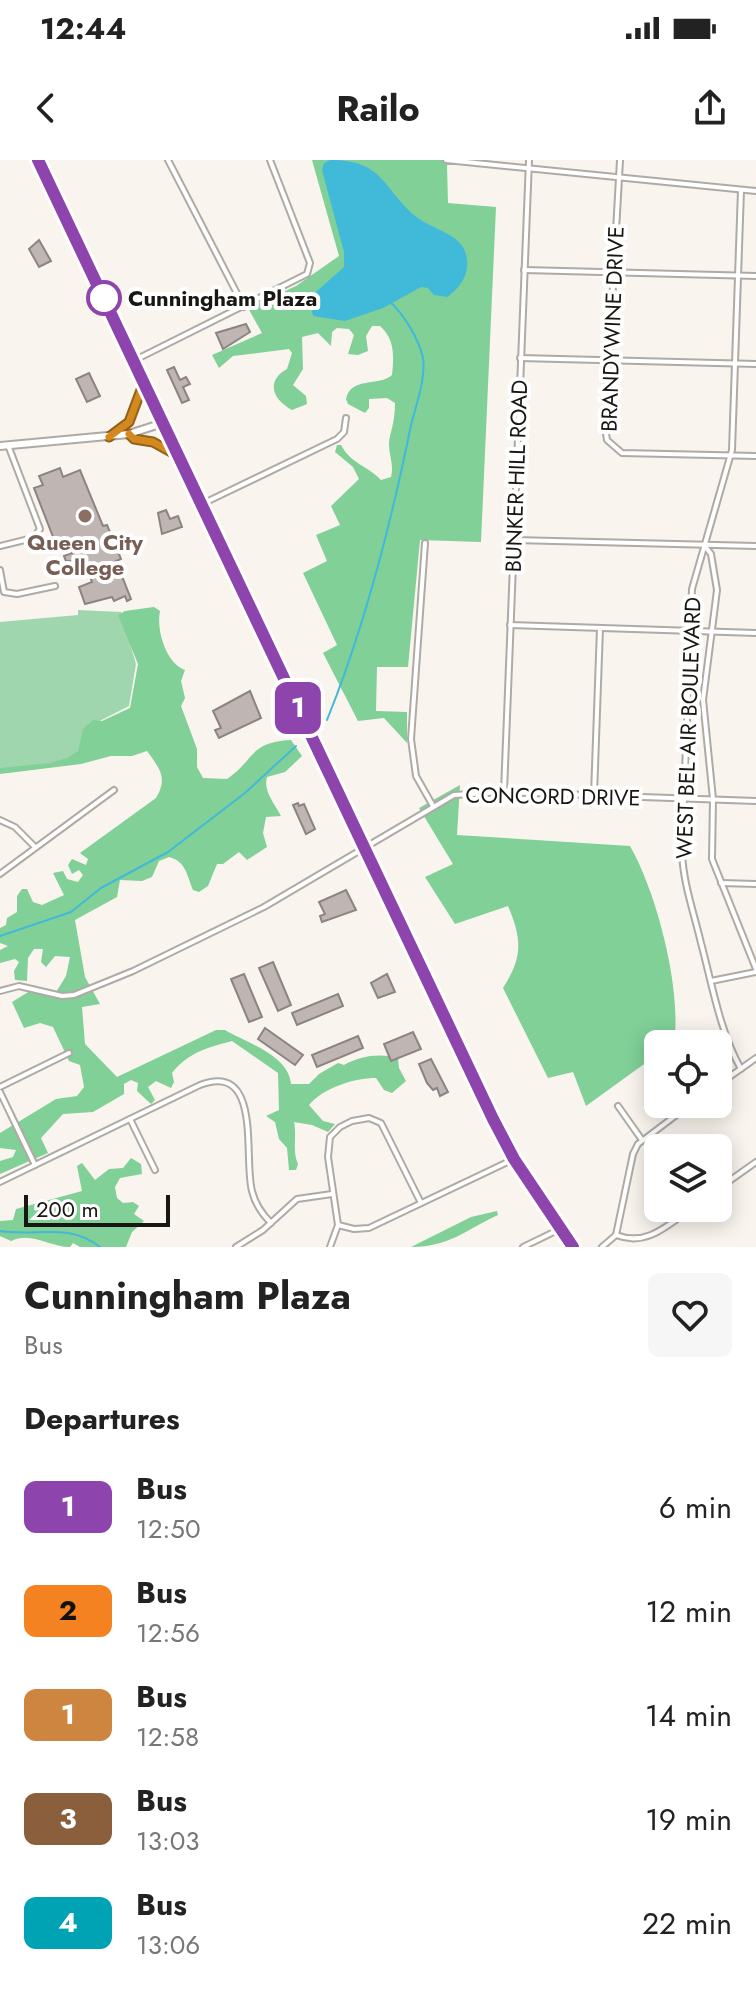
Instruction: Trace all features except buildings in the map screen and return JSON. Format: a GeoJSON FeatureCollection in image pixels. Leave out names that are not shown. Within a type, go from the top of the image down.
{"type":"FeatureCollection","features":[{"type":"Feature","properties":{"kind":"highway"},"geometry":{"type":"LineString","coordinates":[[38,160],[514,1159],[573,1247]]}},
{"type":"Feature","properties":{"kind":"highway"},"geometry":{"type":"LineString","coordinates":[[109,437],[129,422],[144,382]]}},
{"type":"Feature","properties":{"kind":"highway"},"geometry":{"type":"LineString","coordinates":[[129,434],[134,439],[153,442],[180,457]]}},
{"type":"Feature","properties":{"kind":"street"},"geometry":{"type":"LineString","coordinates":[[168,160],[244,307]]}},
{"type":"Feature","properties":{"kind":"street"},"geometry":{"type":"LineString","coordinates":[[133,361],[300,280],[310,270],[270,160]]}},
{"type":"Feature","properties":{"kind":"street"},"geometry":{"type":"LineString","coordinates":[[446,160],[756,191]]}},
{"type":"Feature","properties":{"kind":"street","name":"BUNKER HILL ROAD"},"geometry":{"type":"LineString","coordinates":[[504,792],[529,160]]}},
{"type":"Feature","properties":{"kind":"street","name":"BRANDYWINE DRIVE"},"geometry":{"type":"LineString","coordinates":[[620,160],[605,435],[616,451],[756,456]]}},
{"type":"Feature","properties":{"kind":"street","name":"WEST BEL AIR BOULEVARD"},"geometry":{"type":"LineString","coordinates":[[741,190],[732,456],[692,589],[682,798],[683,873],[729,1044],[741,1069]]}},
{"type":"Feature","properties":{"kind":"street"},"geometry":{"type":"LineString","coordinates":[[524,270],[756,276]]}},
{"type":"Feature","properties":{"kind":"street"},"geometry":{"type":"LineString","coordinates":[[520,358],[756,364]]}},
{"type":"Feature","properties":{"kind":"street"},"geometry":{"type":"LineString","coordinates":[[202,504],[337,439],[346,426],[346,418]]}},
{"type":"Feature","properties":{"kind":"street"},"geometry":{"type":"LineString","coordinates":[[0,546],[33,538],[40,529],[4,446],[109,437],[163,423]]}},
{"type":"Feature","properties":{"kind":"street"},"geometry":{"type":"LineString","coordinates":[[514,540],[756,546]]}},
{"type":"Feature","properties":{"kind":"street"},"geometry":{"type":"LineString","coordinates":[[425,543],[411,739],[416,776],[433,806]]}},
{"type":"Feature","properties":{"kind":"street"},"geometry":{"type":"LineString","coordinates":[[704,545],[711,554],[717,585],[703,700],[713,799],[712,859],[756,970],[711,981]]}},
{"type":"Feature","properties":{"kind":"street"},"geometry":{"type":"LineString","coordinates":[[0,570],[4,592],[17,594],[55,586]]}},
{"type":"Feature","properties":{"kind":"street"},"geometry":{"type":"LineString","coordinates":[[510,625],[756,633]]}},
{"type":"Feature","properties":{"kind":"street"},"geometry":{"type":"LineString","coordinates":[[594,795],[600,628]]}},
{"type":"Feature","properties":{"kind":"street"},"geometry":{"type":"LineString","coordinates":[[0,874],[114,790]]}},
{"type":"Feature","properties":{"kind":"street","name":"CONCORD DRIVE"},"geometry":{"type":"LineString","coordinates":[[0,991],[19,986],[62,996],[74,995],[208,936],[433,806],[465,792],[756,801]]}},
{"type":"Feature","properties":{"kind":"street"},"geometry":{"type":"LineString","coordinates":[[0,820],[15,827],[36,848]]}},
{"type":"Feature","properties":{"kind":"street"},"geometry":{"type":"LineString","coordinates":[[721,883],[756,884]]}},
{"type":"Feature","properties":{"kind":"street"},"geometry":{"type":"LineString","coordinates":[[35,1166],[0,1089],[69,1053]]}},
{"type":"Feature","properties":{"kind":"street"},"geometry":{"type":"LineString","coordinates":[[732,1075],[756,1058]]}},
{"type":"Feature","properties":{"kind":"street"},"geometry":{"type":"LineString","coordinates":[[0,1182],[208,1082],[231,1085],[245,1103],[252,1190],[262,1214],[271,1223]]}},
{"type":"Feature","properties":{"kind":"street"},"geometry":{"type":"LineString","coordinates":[[618,1106],[642,1140]]}},
{"type":"Feature","properties":{"kind":"street"},"geometry":{"type":"LineString","coordinates":[[330,1247],[338,1225],[328,1146],[330,1137],[340,1127],[369,1118],[381,1123],[421,1203]]}},
{"type":"Feature","properties":{"kind":"street"},"geometry":{"type":"LineString","coordinates":[[602,1247],[616,1235],[633,1154],[642,1140],[672,1118]]}},
{"type":"Feature","properties":{"kind":"street"},"geometry":{"type":"LineString","coordinates":[[130,1119],[155,1170]]}},
{"type":"Feature","properties":{"kind":"street"},"geometry":{"type":"LineString","coordinates":[[338,1225],[354,1229],[369,1228],[514,1159]]}},
{"type":"Feature","properties":{"kind":"street"},"geometry":{"type":"LineString","coordinates":[[732,1179],[756,1162]]}},
{"type":"Feature","properties":{"kind":"street"},"geometry":{"type":"LineString","coordinates":[[236,1247],[271,1223],[297,1199],[332,1194]]}},
{"type":"Feature","properties":{"kind":"street"},"geometry":{"type":"LineString","coordinates":[[616,1235],[632,1241],[645,1239],[671,1222]]}},
{"type":"Feature","properties":{"kind":"street"},"geometry":{"type":"LineString","coordinates":[[523,1247],[560,1229]]}},
{"type":"Feature","properties":{"kind":"green space"},"geometry":{"type":"Polygon","coordinates":[[[312,160],[480,160],[480,165],[447,165],[448,203],[496,207],[481,542],[420,540],[408,667],[377,667],[376,711],[407,712],[407,743],[384,718],[358,721],[323,653],[337,645],[303,573],[327,561],[316,535],[340,525],[331,506],[359,479],[353,467],[335,452],[337,445],[341,445],[350,457],[381,480],[391,477],[389,441],[395,403],[387,398],[369,399],[369,408],[365,413],[348,404],[346,399],[353,387],[392,375],[391,342],[380,326],[372,326],[366,336],[368,351],[358,355],[348,354],[354,335],[349,329],[337,328],[332,332],[331,346],[318,333],[302,337],[303,369],[293,385],[306,396],[307,404],[292,410],[280,401],[274,390],[276,379],[287,369],[292,353],[289,349],[233,356],[219,368],[212,355],[262,333],[248,308],[296,286],[339,256],[312,160]]]}},
{"type":"Feature","properties":{"kind":"green space"},"geometry":{"type":"Polygon","coordinates":[[[154,607],[160,611],[164,645],[178,666],[185,670],[181,681],[185,698],[181,706],[197,749],[197,767],[203,778],[227,779],[260,748],[277,741],[291,740],[302,756],[285,772],[267,777],[268,792],[281,816],[266,817],[263,833],[267,847],[247,860],[239,852],[223,864],[217,864],[208,886],[199,892],[193,890],[179,862],[169,857],[159,861],[152,877],[142,881],[120,880],[117,897],[75,920],[85,977],[100,1004],[82,1007],[85,1044],[117,1077],[216,1030],[225,1030],[275,1058],[283,1065],[291,1084],[309,1084],[338,1063],[344,1065],[377,1056],[398,1058],[406,1081],[392,1093],[384,1090],[376,1078],[358,1080],[340,1085],[315,1099],[309,1105],[323,1121],[335,1124],[328,1132],[294,1122],[298,1164],[296,1170],[289,1170],[287,1148],[279,1139],[275,1122],[266,1116],[279,1110],[278,1073],[232,1041],[207,1048],[184,1060],[172,1073],[174,1082],[171,1088],[156,1081],[148,1087],[155,1100],[151,1104],[137,1091],[138,1083],[131,1080],[124,1084],[124,1094],[93,1112],[63,1114],[41,1138],[48,1153],[0,1174],[0,1161],[13,1157],[16,1150],[0,1148],[0,1133],[56,1099],[77,1096],[84,1087],[80,1065],[69,1061],[53,1027],[40,1023],[24,1028],[12,1002],[30,991],[53,997],[66,976],[70,957],[55,956],[46,967],[41,962],[43,949],[34,949],[28,958],[27,981],[15,980],[14,971],[19,962],[15,959],[0,963],[0,950],[8,946],[0,943],[0,928],[6,925],[7,918],[17,912],[17,896],[22,889],[27,889],[33,902],[42,905],[64,895],[53,873],[63,871],[67,879],[78,882],[83,875],[79,870],[72,874],[68,865],[72,859],[86,865],[88,859],[80,853],[156,798],[162,779],[147,751],[81,764],[0,774],[0,768],[50,763],[67,758],[78,751],[83,729],[93,720],[102,721],[130,708],[138,664],[118,615],[154,607]]]}},
{"type":"Feature","properties":{"kind":"green space"},"geometry":{"type":"Polygon","coordinates":[[[78,610],[121,612],[136,664],[129,706],[84,729],[80,759],[0,771],[0,622],[78,615],[78,610]]]}},
{"type":"Feature","properties":{"kind":"green space"},"geometry":{"type":"Polygon","coordinates":[[[460,785],[457,835],[630,846],[649,889],[665,942],[671,970],[675,1030],[644,1030],[644,1064],[586,1106],[573,1072],[548,1078],[503,988],[514,967],[518,948],[516,928],[508,906],[455,924],[425,877],[453,864],[419,808],[460,785]]]}},
{"type":"Feature","properties":{"kind":"green space"},"geometry":{"type":"Polygon","coordinates":[[[131,1158],[141,1164],[142,1174],[120,1178],[115,1187],[117,1198],[123,1203],[133,1202],[139,1206],[134,1214],[144,1221],[132,1232],[126,1247],[80,1247],[73,1243],[70,1247],[26,1238],[11,1241],[0,1236],[0,1221],[13,1220],[16,1209],[82,1191],[77,1166],[82,1163],[95,1180],[109,1169],[123,1168],[131,1158]]]}},
{"type":"Feature","properties":{"kind":"green space"},"geometry":{"type":"Polygon","coordinates":[[[497,1211],[498,1215],[457,1237],[411,1247],[471,1217],[497,1211]]]}},
{"type":"Feature","properties":{"kind":"water"},"geometry":{"type":"Polygon","coordinates":[[[330,160],[348,161],[371,170],[414,215],[457,240],[463,247],[467,267],[463,280],[454,291],[447,297],[434,295],[428,288],[421,287],[383,308],[345,321],[313,316],[309,298],[344,267],[344,252],[322,170],[324,163],[330,160]]]}},
{"type":"Feature","properties":{"kind":"waterway"},"geometry":{"type":"LineString","coordinates":[[327,720],[376,574],[422,383],[424,366],[418,343],[405,319],[389,301]]}},
{"type":"Feature","properties":{"kind":"waterway"},"geometry":{"type":"LineString","coordinates":[[0,936],[71,912],[101,888],[168,852],[245,793],[296,746]]}},
{"type":"Feature","properties":{"kind":"waterway"},"geometry":{"type":"LineString","coordinates":[[0,1231],[64,1233],[88,1239],[100,1247]]}},
{"type":"Feature","properties":{"kind":"bus line","name":"1"},"geometry":{"type":"LineString","coordinates":[[38,160],[493,1119],[514,1159],[573,1247]]}},
{"type":"Feature","properties":{"kind":"place","name":"Cunningham Plaza"},"geometry":{"type":"Point","coordinates":[104,298]}},
{"type":"Feature","properties":{"kind":"place","name":"Queen City College"},"geometry":{"type":"Point","coordinates":[85,516]}}]}
